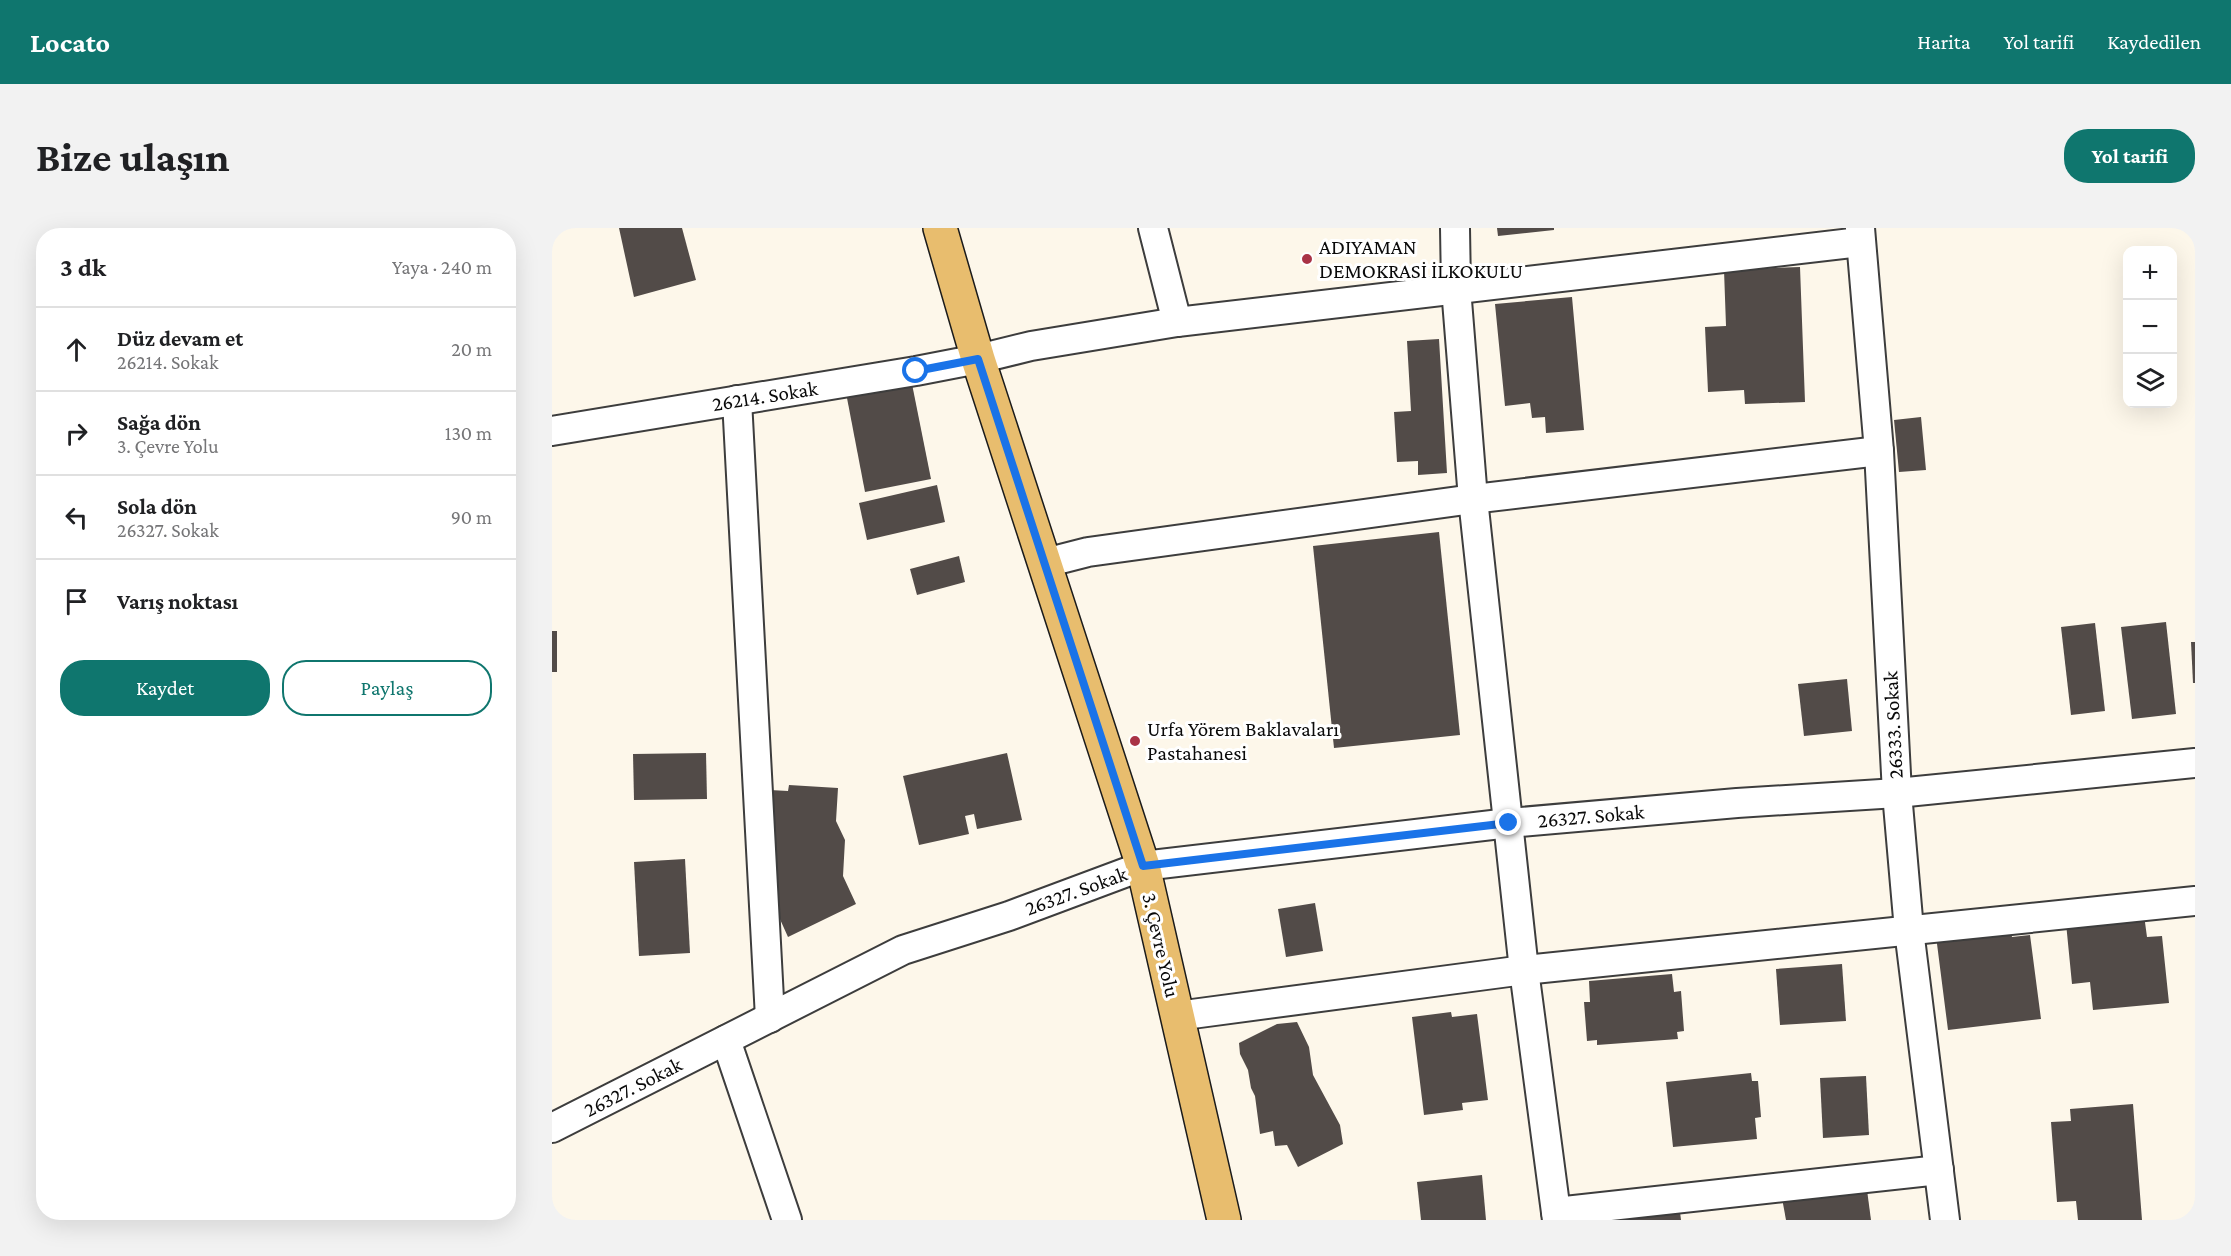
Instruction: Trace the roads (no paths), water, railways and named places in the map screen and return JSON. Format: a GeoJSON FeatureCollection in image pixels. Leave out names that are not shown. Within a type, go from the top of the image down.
{"type":"FeatureCollection","features":[{"type":"Feature","properties":{"kind":"main road","name":"3. Çevre Yolu"},"geometry":{"type":"LineString","coordinates":[[940,228],[978,359],[1143,866],[1224,1220]]}},
{"type":"Feature","properties":{"kind":"street"},"geometry":{"type":"LineString","coordinates":[[1153,228],[1177,322]]}},
{"type":"Feature","properties":{"kind":"street"},"geometry":{"type":"LineString","coordinates":[[1455,228],[1456,288],[1473,499],[1524,970],[1557,1216],[1939,1170]]}},
{"type":"Feature","properties":{"kind":"street","name":"26214. Sokak"},"geometry":{"type":"LineString","coordinates":[[552,431],[978,359],[1031,346],[1177,322],[1860,235]]}},
{"type":"Feature","properties":{"kind":"street","name":"26333. Sokak"},"geometry":{"type":"LineString","coordinates":[[1860,235],[1879,451],[1897,793],[1909,930],[1945,1220]]}},
{"type":"Feature","properties":{"kind":"street"},"geometry":{"type":"LineString","coordinates":[[737,400],[770,1018]]}},
{"type":"Feature","properties":{"kind":"street"},"geometry":{"type":"LineString","coordinates":[[1045,563],[1088,552],[1473,499],[1879,451]]}},
{"type":"Feature","properties":{"kind":"street","name":"26327. Sokak"},"geometry":{"type":"LineString","coordinates":[[552,1128],[903,950],[1009,916],[1143,866],[1509,823],[1737,803],[1897,793],[2195,763]]}},
{"type":"Feature","properties":{"kind":"street"},"geometry":{"type":"LineString","coordinates":[[1178,1016],[1524,970],[2195,901]]}},
{"type":"Feature","properties":{"kind":"street"},"geometry":{"type":"LineString","coordinates":[[726,1040],[784,1219]]}},
{"type":"Feature","properties":{"kind":"place","name":"ADIYAMAN DEMOKRASİ İLKOKULU"},"geometry":{"type":"Point","coordinates":[1307,259]}},
{"type":"Feature","properties":{"kind":"place","name":"Urfa Yörem Baklavaları Pastahanesi"},"geometry":{"type":"Point","coordinates":[1135,741]}}]}
